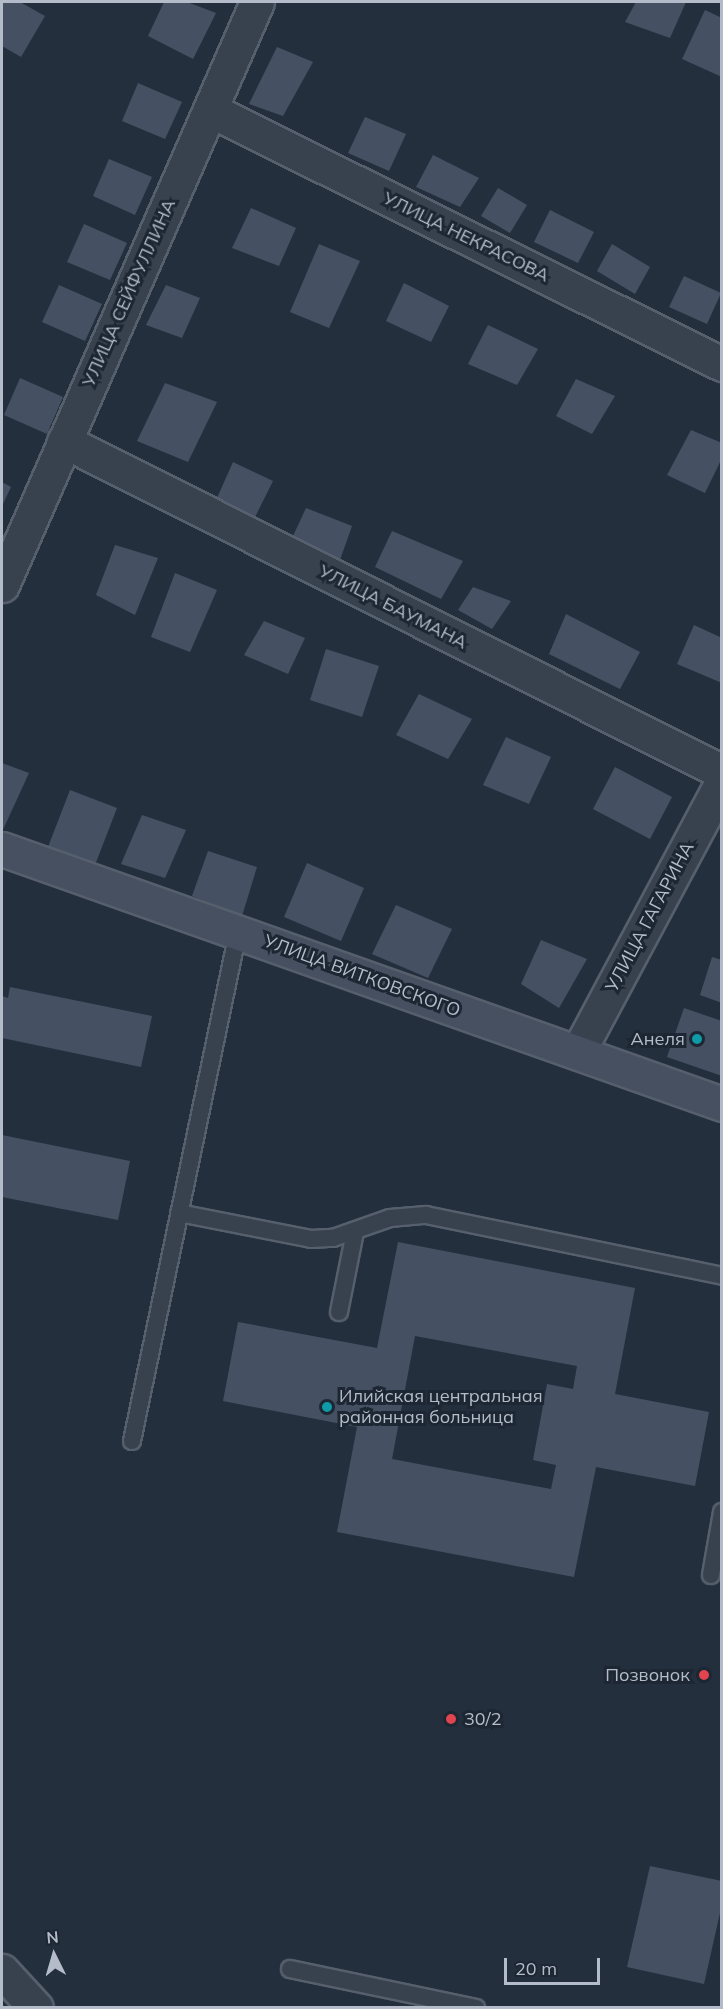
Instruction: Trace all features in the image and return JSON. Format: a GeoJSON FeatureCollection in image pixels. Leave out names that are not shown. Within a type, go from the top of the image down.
{"type":"FeatureCollection","features":[{"type":"Feature","properties":{"kind":"street","name":"УЛИЦА СЕЙФУЛЛИНА"},"geometry":{"type":"LineString","coordinates":[[2,585],[257,2]]}},
{"type":"Feature","properties":{"kind":"street","name":"УЛИЦА НЕКРАСОВА"},"geometry":{"type":"LineString","coordinates":[[210,110],[722,364]]}},
{"type":"Feature","properties":{"kind":"street","name":"УЛИЦА БАУМАНА"},"geometry":{"type":"LineString","coordinates":[[64,441],[722,772]]}},
{"type":"Feature","properties":{"kind":"street","name":"УЛИЦА ГАГАРИНА"},"geometry":{"type":"LineString","coordinates":[[578,1052],[722,782]]}},
{"type":"Feature","properties":{"kind":"street","name":"УЛИЦА ВИТКОВСКОГО"},"geometry":{"type":"LineString","coordinates":[[2,849],[722,1104]]}},
{"type":"Feature","properties":{"kind":"street"},"geometry":{"type":"LineString","coordinates":[[2,1971],[36,2007]]}},
{"type":"Feature","properties":{"kind":"lane"},"geometry":{"type":"LineString","coordinates":[[132,1441],[238,932]]}},
{"type":"Feature","properties":{"kind":"lane"},"geometry":{"type":"LineString","coordinates":[[179,1214],[311,1239],[355,1232],[390,1218],[426,1215],[722,1276]]}},
{"type":"Feature","properties":{"kind":"lane"},"geometry":{"type":"LineString","coordinates":[[339,1312],[355,1232]]}},
{"type":"Feature","properties":{"kind":"lane"},"geometry":{"type":"LineString","coordinates":[[711,1575],[722,1512]]}},
{"type":"Feature","properties":{"kind":"lane"},"geometry":{"type":"LineString","coordinates":[[290,1969],[476,2007]]}},
{"type":"Feature","properties":{"kind":"building"},"geometry":{"type":"Polygon","coordinates":[[[2,2],[20,2],[45,16],[21,57],[2,46],[2,2]]]}},
{"type":"Feature","properties":{"kind":"building"},"geometry":{"type":"Polygon","coordinates":[[[164,2],[187,2],[216,13],[193,59],[148,36],[164,2]]]}},
{"type":"Feature","properties":{"kind":"building"},"geometry":{"type":"Polygon","coordinates":[[[636,2],[686,2],[670,38],[625,22],[636,2]]]}},
{"type":"Feature","properties":{"kind":"building"},"geometry":{"type":"Polygon","coordinates":[[[705,10],[722,18],[722,77],[682,59],[705,10]]]}},
{"type":"Feature","properties":{"kind":"building"},"geometry":{"type":"Polygon","coordinates":[[[277,47],[313,62],[283,116],[249,104],[277,47]]]}},
{"type":"Feature","properties":{"kind":"building"},"geometry":{"type":"Polygon","coordinates":[[[138,83],[182,102],[165,139],[122,121],[138,83]]]}},
{"type":"Feature","properties":{"kind":"building"},"geometry":{"type":"Polygon","coordinates":[[[365,117],[406,134],[389,171],[348,153],[365,117]]]}},
{"type":"Feature","properties":{"kind":"building"},"geometry":{"type":"Polygon","coordinates":[[[433,155],[479,178],[460,207],[416,187],[433,155]]]}},
{"type":"Feature","properties":{"kind":"building"},"geometry":{"type":"Polygon","coordinates":[[[109,159],[152,177],[135,215],[93,196],[109,159]]]}},
{"type":"Feature","properties":{"kind":"building"},"geometry":{"type":"Polygon","coordinates":[[[498,188],[527,205],[510,233],[481,216],[498,188]]]}},
{"type":"Feature","properties":{"kind":"building"},"geometry":{"type":"Polygon","coordinates":[[[251,208],[296,228],[279,266],[232,248],[251,208]]]}},
{"type":"Feature","properties":{"kind":"building"},"geometry":{"type":"Polygon","coordinates":[[[550,210],[594,232],[578,263],[534,242],[550,210]]]}},
{"type":"Feature","properties":{"kind":"building"},"geometry":{"type":"Polygon","coordinates":[[[84,224],[127,243],[110,280],[67,262],[84,224]]]}},
{"type":"Feature","properties":{"kind":"building"},"geometry":{"type":"Polygon","coordinates":[[[319,244],[360,261],[329,328],[290,312],[319,244]]]}},
{"type":"Feature","properties":{"kind":"building"},"geometry":{"type":"Polygon","coordinates":[[[612,244],[650,267],[635,294],[597,271],[612,244]]]}},
{"type":"Feature","properties":{"kind":"building"},"geometry":{"type":"Polygon","coordinates":[[[684,276],[721,293],[707,324],[669,307],[684,276]]]}},
{"type":"Feature","properties":{"kind":"building"},"geometry":{"type":"Polygon","coordinates":[[[404,283],[449,306],[431,342],[386,321],[404,283]]]}},
{"type":"Feature","properties":{"kind":"building"},"geometry":{"type":"Polygon","coordinates":[[[59,285],[102,304],[85,341],[42,322],[59,285]]]}},
{"type":"Feature","properties":{"kind":"building"},"geometry":{"type":"Polygon","coordinates":[[[166,285],[200,298],[182,338],[146,325],[166,285]]]}},
{"type":"Feature","properties":{"kind":"building"},"geometry":{"type":"Polygon","coordinates":[[[488,325],[538,349],[517,385],[468,364],[488,325]]]}},
{"type":"Feature","properties":{"kind":"building"},"geometry":{"type":"Polygon","coordinates":[[[20,378],[63,397],[47,434],[4,415],[20,378]]]}},
{"type":"Feature","properties":{"kind":"building"},"geometry":{"type":"Polygon","coordinates":[[[576,379],[615,396],[592,434],[556,416],[576,379]]]}},
{"type":"Feature","properties":{"kind":"building"},"geometry":{"type":"Polygon","coordinates":[[[165,383],[217,402],[188,462],[137,441],[165,383]]]}},
{"type":"Feature","properties":{"kind":"building"},"geometry":{"type":"Polygon","coordinates":[[[691,430],[722,443],[722,458],[705,493],[667,475],[691,430]]]}},
{"type":"Feature","properties":{"kind":"building"},"geometry":{"type":"Polygon","coordinates":[[[233,462],[273,481],[255,517],[217,498],[233,462]]]}},
{"type":"Feature","properties":{"kind":"building"},"geometry":{"type":"Polygon","coordinates":[[[2,482],[11,487],[2,506],[2,482]]]}},
{"type":"Feature","properties":{"kind":"building"},"geometry":{"type":"Polygon","coordinates":[[[306,508],[352,526],[340,560],[293,536],[306,508]]]}},
{"type":"Feature","properties":{"kind":"building"},"geometry":{"type":"Polygon","coordinates":[[[392,531],[463,561],[441,599],[375,567],[392,531]]]}},
{"type":"Feature","properties":{"kind":"building"},"geometry":{"type":"Polygon","coordinates":[[[115,545],[158,558],[135,615],[96,595],[115,545]]]}},
{"type":"Feature","properties":{"kind":"building"},"geometry":{"type":"Polygon","coordinates":[[[175,573],[217,590],[190,652],[151,637],[175,573]]]}},
{"type":"Feature","properties":{"kind":"building"},"geometry":{"type":"Polygon","coordinates":[[[473,587],[511,601],[492,629],[458,610],[473,587]]]}},
{"type":"Feature","properties":{"kind":"building"},"geometry":{"type":"Polygon","coordinates":[[[566,614],[640,652],[620,689],[549,654],[566,614]]]}},
{"type":"Feature","properties":{"kind":"building"},"geometry":{"type":"Polygon","coordinates":[[[264,621],[305,638],[288,674],[244,655],[264,621]]]}},
{"type":"Feature","properties":{"kind":"building"},"geometry":{"type":"Polygon","coordinates":[[[694,625],[722,638],[722,683],[677,664],[694,625]]]}},
{"type":"Feature","properties":{"kind":"building"},"geometry":{"type":"Polygon","coordinates":[[[326,649],[379,666],[362,717],[310,700],[326,649]]]}},
{"type":"Feature","properties":{"kind":"building"},"geometry":{"type":"Polygon","coordinates":[[[419,694],[472,719],[448,759],[396,735],[419,694]]]}},
{"type":"Feature","properties":{"kind":"building"},"geometry":{"type":"Polygon","coordinates":[[[506,737],[551,757],[529,804],[483,785],[506,737]]]}},
{"type":"Feature","properties":{"kind":"building"},"geometry":{"type":"Polygon","coordinates":[[[2,763],[29,773],[2,832],[2,763]]]}},
{"type":"Feature","properties":{"kind":"building"},"geometry":{"type":"Polygon","coordinates":[[[615,767],[672,797],[650,839],[593,809],[615,767]]]}},
{"type":"Feature","properties":{"kind":"building"},"geometry":{"type":"Polygon","coordinates":[[[70,790],[117,808],[95,865],[48,847],[70,790]]]}},
{"type":"Feature","properties":{"kind":"building"},"geometry":{"type":"Polygon","coordinates":[[[142,815],[186,830],[165,878],[121,864],[142,815]]]}},
{"type":"Feature","properties":{"kind":"building"},"geometry":{"type":"Polygon","coordinates":[[[208,851],[257,867],[242,916],[192,896],[208,851]]]}},
{"type":"Feature","properties":{"kind":"building"},"geometry":{"type":"Polygon","coordinates":[[[307,863],[364,888],[341,941],[284,917],[307,863]]]}},
{"type":"Feature","properties":{"kind":"building"},"geometry":{"type":"Polygon","coordinates":[[[396,905],[452,929],[428,978],[372,954],[396,905]]]}},
{"type":"Feature","properties":{"kind":"building"},"geometry":{"type":"Polygon","coordinates":[[[541,940],[587,959],[559,1008],[521,984],[541,940]]]}},
{"type":"Feature","properties":{"kind":"building"},"geometry":{"type":"Polygon","coordinates":[[[712,957],[722,960],[722,1003],[700,995],[712,957]]]}},
{"type":"Feature","properties":{"kind":"building"},"geometry":{"type":"Polygon","coordinates":[[[10,987],[152,1016],[141,1067],[2,1038],[2,996],[8,998],[10,987]]]}},
{"type":"Feature","properties":{"kind":"building","name":"Анеля"},"geometry":{"type":"Polygon","coordinates":[[[684,1008],[722,1021],[722,1076],[667,1057],[684,1008]]]}},
{"type":"Feature","properties":{"kind":"building"},"geometry":{"type":"Polygon","coordinates":[[[2,1135],[130,1161],[118,1220],[2,1197],[2,1135]]]}},
{"type":"Feature","properties":{"kind":"building","name":"Илийская центральная районная больница"},"geometry":{"type":"Polygon","coordinates":[[[398,1242],[635,1288],[615,1394],[709,1412],[695,1486],[596,1467],[574,1577],[337,1532],[357,1427],[223,1401],[238,1322],[377,1348],[398,1242]],[[415,1336],[392,1459],[551,1489],[556,1465],[533,1460],[547,1384],[573,1389],[577,1366],[415,1336]]]}},
{"type":"Feature","properties":{"kind":"building"},"geometry":{"type":"Polygon","coordinates":[[[650,1866],[722,1881],[722,1904],[704,1984],[627,1967],[650,1866]]]}},
{"type":"Feature","properties":{"kind":"place","name":"Анеля"},"geometry":{"type":"Point","coordinates":[697,1039]}},
{"type":"Feature","properties":{"kind":"place","name":"Илийская центральная районная больница"},"geometry":{"type":"Point","coordinates":[327,1407]}},
{"type":"Feature","properties":{"kind":"place","name":"Позвонок"},"geometry":{"type":"Point","coordinates":[704,1675]}},
{"type":"Feature","properties":{"kind":"place","name":"30/2"},"geometry":{"type":"Point","coordinates":[451,1719]}}]}
